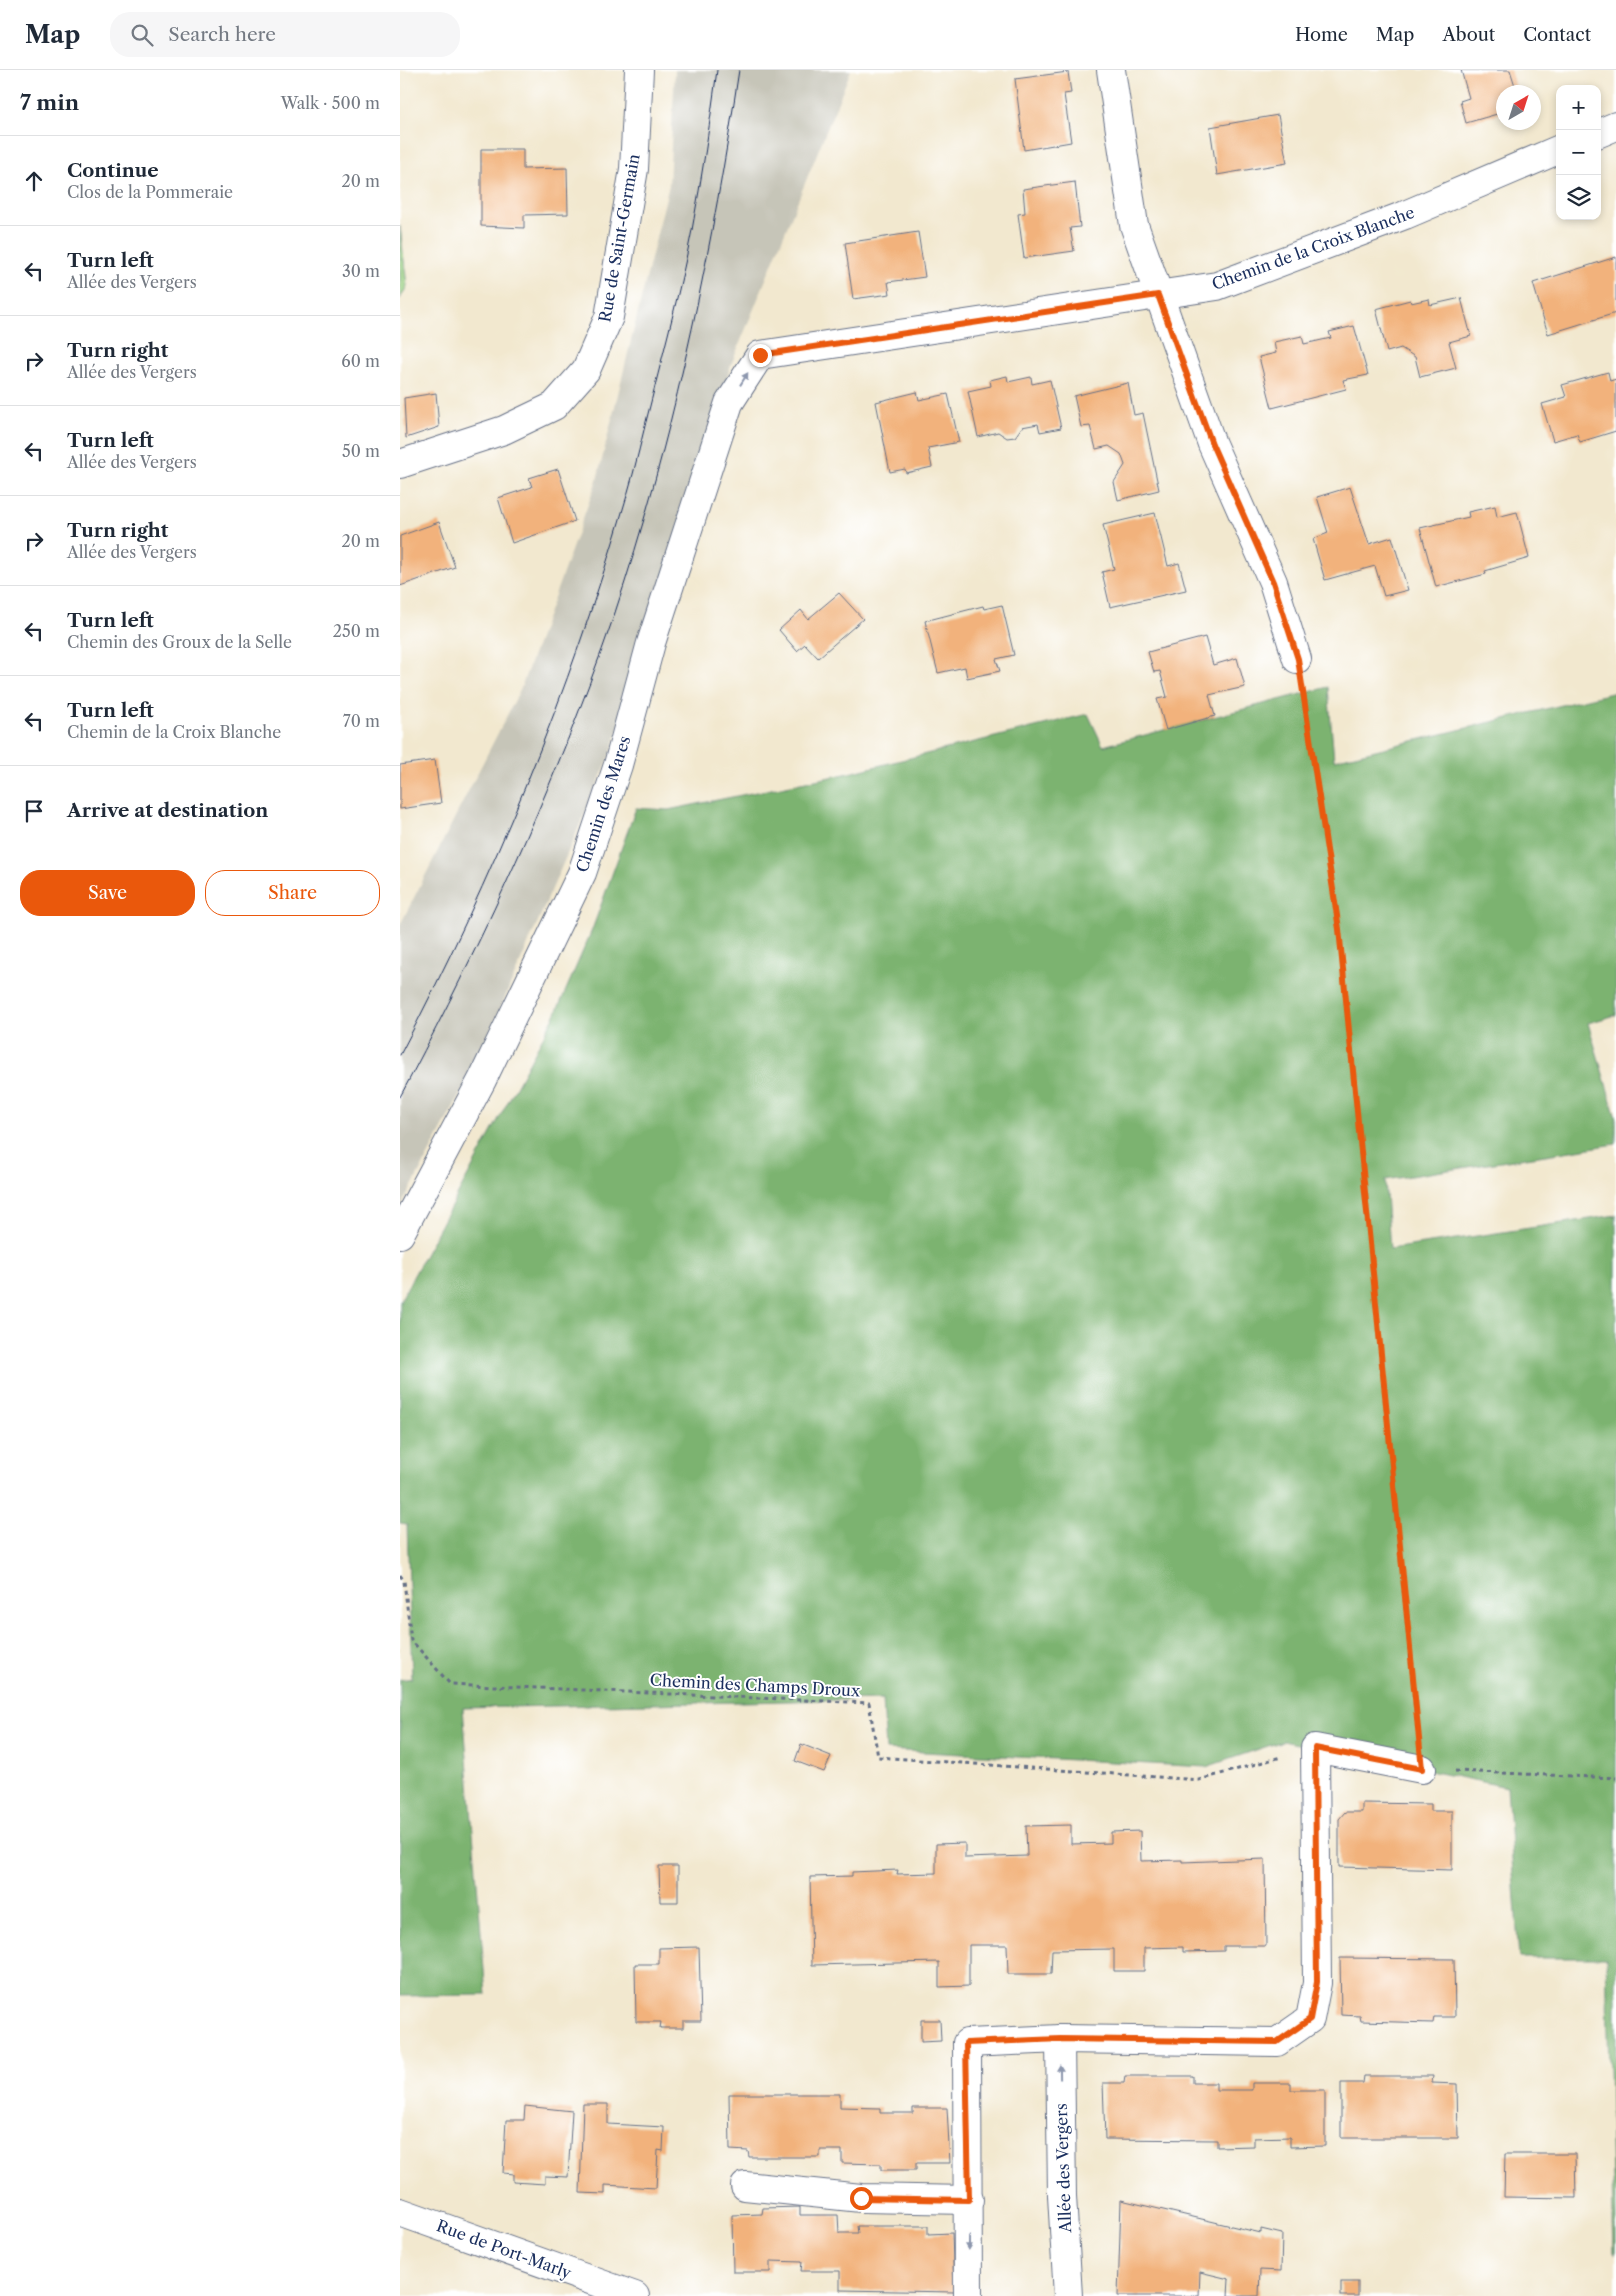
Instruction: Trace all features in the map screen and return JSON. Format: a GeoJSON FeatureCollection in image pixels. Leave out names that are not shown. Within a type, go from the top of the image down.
{"type":"FeatureCollection","features":[{"type":"Feature","properties":{"kind":"street","name":"Rue de Saint-Germain"},"geometry":{"type":"LineString","coordinates":[[400,464],[504,430],[554,406],[586,370],[609,317],[634,169],[639,70]]}},
{"type":"Feature","properties":{"kind":"street"},"geometry":{"type":"LineString","coordinates":[[1111,70],[1134,225],[1212,444],[1273,582],[1298,659]]}},
{"type":"Feature","properties":{"kind":"street"},"geometry":{"type":"LineString","coordinates":[[1601,132],[1616,126]]}},
{"type":"Feature","properties":{"kind":"street","name":"Chemin de la Croix Blanche"},"geometry":{"type":"LineString","coordinates":[[760,355],[1218,286],[1405,214],[1556,151]]}},
{"type":"Feature","properties":{"kind":"street","name":"Chemin des Mares"},"geometry":{"type":"LineString","coordinates":[[400,1234],[482,1080],[582,873],[618,765],[651,643],[729,404],[760,355]]}},
{"type":"Feature","properties":{"kind":"street"},"geometry":{"type":"LineString","coordinates":[[968,2296],[969,2200],[966,2043],[1060,2039],[1277,2042],[1310,2019],[1317,1982],[1315,1748],[1422,1769]]}},
{"type":"Feature","properties":{"kind":"street","name":"Allée des Vergers"},"geometry":{"type":"LineString","coordinates":[[1060,2039],[1062,2196],[1068,2296]]}},
{"type":"Feature","properties":{"kind":"street"},"geometry":{"type":"LineString","coordinates":[[745,2186],[861,2198],[969,2200]]}},
{"type":"Feature","properties":{"kind":"street","name":"Rue de Port-Marly"},"geometry":{"type":"LineString","coordinates":[[400,2212],[635,2296]]}},
{"type":"Feature","properties":{"kind":"path"},"geometry":{"type":"LineString","coordinates":[[1298,659],[1339,929],[1422,1769],[1616,1778]]}},
{"type":"Feature","properties":{"kind":"path","name":"Chemin des Champs Droux"},"geometry":{"type":"LineString","coordinates":[[400,1575],[404,1581],[411,1640],[450,1684],[869,1703],[878,1757],[1199,1780],[1315,1748]]}},
{"type":"Feature","properties":{"kind":"shaded area"},"geometry":{"type":"Polygon","coordinates":[[[675,70],[851,70],[731,365],[611,753],[476,1064],[400,1209],[400,925],[521,688],[597,480],[669,185],[675,70]]]}},
{"type":"Feature","properties":{"kind":"green space"},"geometry":{"type":"Polygon","coordinates":[[[400,226],[407,286],[400,299],[400,226]]]}},
{"type":"Feature","properties":{"kind":"green space"},"geometry":{"type":"Polygon","coordinates":[[[1328,687],[1334,760],[1616,692],[1616,1015],[1588,1023],[1616,1118],[1616,1144],[1385,1180],[1390,1249],[1616,1215],[1616,2252],[1614,2252],[1606,1958],[1519,1958],[1507,1787],[1283,1741],[1206,1767],[886,1750],[883,1699],[463,1708],[486,1995],[400,1996],[400,1680],[412,1678],[407,1524],[400,1523],[400,1301],[556,1013],[592,930],[636,808],[668,810],[845,774],[1088,714],[1103,746],[1328,687]]]}},
{"type":"Feature","properties":{"kind":"building"},"geometry":{"type":"Polygon","coordinates":[[[1461,70],[1510,70],[1515,85],[1496,85],[1496,114],[1466,123],[1460,101],[1469,98],[1461,70]]]}},
{"type":"Feature","properties":{"kind":"building"},"geometry":{"type":"Polygon","coordinates":[[[1068,72],[1071,93],[1064,94],[1071,142],[1024,150],[1015,79],[1068,72]]]}},
{"type":"Feature","properties":{"kind":"building"},"geometry":{"type":"Polygon","coordinates":[[[1278,115],[1287,163],[1217,175],[1210,127],[1278,115]]]}},
{"type":"Feature","properties":{"kind":"building"},"geometry":{"type":"Polygon","coordinates":[[[481,149],[523,149],[523,169],[567,168],[568,214],[524,215],[524,228],[481,226],[481,149]]]}},
{"type":"Feature","properties":{"kind":"building"},"geometry":{"type":"Polygon","coordinates":[[[1075,182],[1080,227],[1070,228],[1074,251],[1024,258],[1018,214],[1025,213],[1023,189],[1075,182]]]}},
{"type":"Feature","properties":{"kind":"building"},"geometry":{"type":"Polygon","coordinates":[[[918,232],[925,277],[888,282],[890,294],[853,299],[845,243],[918,232]]]}},
{"type":"Feature","properties":{"kind":"building"},"geometry":{"type":"Polygon","coordinates":[[[1616,257],[1616,313],[1548,334],[1533,283],[1616,257]]]}},
{"type":"Feature","properties":{"kind":"building"},"geometry":{"type":"Polygon","coordinates":[[[1461,298],[1471,336],[1449,342],[1456,368],[1420,377],[1415,357],[1401,348],[1387,352],[1376,309],[1410,300],[1411,303],[1429,299],[1430,305],[1461,298]]]}},
{"type":"Feature","properties":{"kind":"building"},"geometry":{"type":"Polygon","coordinates":[[[1354,326],[1368,375],[1343,380],[1346,389],[1272,408],[1259,357],[1276,353],[1274,342],[1302,336],[1304,344],[1331,338],[1329,332],[1354,326]]]}},
{"type":"Feature","properties":{"kind":"building"},"geometry":{"type":"Polygon","coordinates":[[[1608,372],[1610,381],[1616,379],[1616,431],[1580,442],[1577,434],[1553,441],[1542,404],[1566,397],[1562,385],[1608,372]]]}},
{"type":"Feature","properties":{"kind":"building"},"geometry":{"type":"Polygon","coordinates":[[[1007,376],[1008,382],[1031,377],[1032,384],[1050,380],[1061,428],[1040,432],[1038,424],[1022,427],[1015,437],[1007,438],[998,432],[978,437],[968,391],[991,386],[990,380],[1007,376]]]}},
{"type":"Feature","properties":{"kind":"building"},"geometry":{"type":"Polygon","coordinates":[[[1128,383],[1134,415],[1143,413],[1159,490],[1118,500],[1114,482],[1125,465],[1121,454],[1109,446],[1096,449],[1090,426],[1081,427],[1074,396],[1128,383]]]}},
{"type":"Feature","properties":{"kind":"building"},"geometry":{"type":"Polygon","coordinates":[[[917,392],[919,400],[948,394],[959,442],[928,448],[932,467],[906,473],[905,469],[890,472],[876,402],[917,392]]]}},
{"type":"Feature","properties":{"kind":"building"},"geometry":{"type":"Polygon","coordinates":[[[436,393],[439,427],[406,438],[404,398],[436,393]]]}},
{"type":"Feature","properties":{"kind":"building"},"geometry":{"type":"Polygon","coordinates":[[[558,469],[575,521],[512,543],[498,498],[532,487],[529,478],[558,469]]]}},
{"type":"Feature","properties":{"kind":"building"},"geometry":{"type":"Polygon","coordinates":[[[1350,487],[1369,544],[1392,537],[1408,590],[1384,596],[1375,566],[1325,580],[1313,539],[1328,533],[1317,497],[1350,487]]]}},
{"type":"Feature","properties":{"kind":"building"},"geometry":{"type":"Polygon","coordinates":[[[1495,506],[1497,517],[1517,512],[1529,558],[1485,571],[1486,574],[1436,587],[1420,528],[1469,517],[1468,512],[1495,506]]]}},
{"type":"Feature","properties":{"kind":"building"},"geometry":{"type":"Polygon","coordinates":[[[1155,513],[1168,566],[1179,563],[1186,590],[1110,607],[1102,572],[1114,569],[1103,525],[1155,513]]]}},
{"type":"Feature","properties":{"kind":"building"},"geometry":{"type":"Polygon","coordinates":[[[439,522],[455,567],[400,586],[400,536],[439,522]]]}},
{"type":"Feature","properties":{"kind":"building"},"geometry":{"type":"Polygon","coordinates":[[[839,593],[863,619],[818,658],[805,644],[797,651],[779,630],[801,610],[808,619],[839,593]]]}},
{"type":"Feature","properties":{"kind":"building"},"geometry":{"type":"Polygon","coordinates":[[[1002,605],[1014,655],[996,659],[1000,671],[967,678],[965,667],[938,673],[925,621],[983,606],[984,609],[1002,605]]]}},
{"type":"Feature","properties":{"kind":"building"},"geometry":{"type":"Polygon","coordinates":[[[1205,637],[1213,665],[1237,658],[1245,687],[1209,695],[1215,716],[1166,730],[1157,699],[1167,697],[1160,671],[1154,672],[1148,652],[1205,637]]]}},
{"type":"Feature","properties":{"kind":"building"},"geometry":{"type":"Polygon","coordinates":[[[435,760],[441,803],[400,809],[400,765],[435,760]]]}},
{"type":"Feature","properties":{"kind":"building"},"geometry":{"type":"Polygon","coordinates":[[[801,1744],[831,1756],[824,1772],[795,1761],[801,1744]]]}},
{"type":"Feature","properties":{"kind":"building"},"geometry":{"type":"Polygon","coordinates":[[[1362,1803],[1431,1804],[1431,1811],[1452,1811],[1452,1870],[1339,1867],[1339,1819],[1345,1812],[1362,1812],[1362,1803]]]}},
{"type":"Feature","properties":{"kind":"building"},"geometry":{"type":"Polygon","coordinates":[[[1071,1825],[1071,1844],[1111,1843],[1111,1832],[1140,1831],[1141,1861],[1182,1860],[1182,1862],[1265,1859],[1266,1946],[1224,1946],[1224,1951],[1183,1952],[1183,1947],[1144,1948],[1144,1971],[1114,1971],[1114,1949],[1052,1950],[1051,1974],[1008,1974],[1007,1945],[969,1945],[969,1986],[939,1987],[939,1962],[812,1965],[810,1877],[852,1876],[852,1872],[898,1870],[897,1874],[936,1873],[936,1844],[965,1843],[965,1858],[1027,1856],[1026,1826],[1071,1825]]]}},
{"type":"Feature","properties":{"kind":"building"},"geometry":{"type":"Polygon","coordinates":[[[659,1866],[678,1866],[678,1902],[660,1902],[659,1866]]]}},
{"type":"Feature","properties":{"kind":"building"},"geometry":{"type":"Polygon","coordinates":[[[699,1947],[701,2021],[683,2021],[683,2028],[660,2028],[661,2022],[636,2022],[635,1964],[659,1964],[659,1948],[699,1947]]]}},
{"type":"Feature","properties":{"kind":"building"},"geometry":{"type":"Polygon","coordinates":[[[1340,1958],[1454,1959],[1455,2017],[1434,2017],[1433,2023],[1361,2021],[1360,2016],[1341,2015],[1340,1958]]]}},
{"type":"Feature","properties":{"kind":"building"},"geometry":{"type":"Polygon","coordinates":[[[921,2020],[940,2020],[941,2041],[921,2042],[921,2020]]]}},
{"type":"Feature","properties":{"kind":"building"},"geometry":{"type":"Polygon","coordinates":[[[1125,2076],[1193,2076],[1193,2083],[1216,2083],[1216,2090],[1252,2090],[1252,2083],[1291,2083],[1291,2090],[1325,2090],[1325,2146],[1290,2147],[1290,2137],[1254,2138],[1254,2146],[1217,2147],[1217,2140],[1105,2139],[1103,2083],[1124,2083],[1125,2076]]]}},
{"type":"Feature","properties":{"kind":"building"},"geometry":{"type":"Polygon","coordinates":[[[1364,2076],[1433,2076],[1432,2083],[1457,2084],[1458,2138],[1341,2138],[1341,2083],[1363,2083],[1364,2076]]]}},
{"type":"Feature","properties":{"kind":"building"},"geometry":{"type":"Polygon","coordinates":[[[729,2094],[840,2094],[840,2107],[880,2108],[880,2113],[913,2113],[913,2108],[947,2108],[950,2163],[916,2163],[916,2170],[881,2170],[881,2164],[842,2163],[842,2150],[820,2150],[820,2157],[749,2157],[748,2151],[730,2150],[729,2094]]]}},
{"type":"Feature","properties":{"kind":"building"},"geometry":{"type":"Polygon","coordinates":[[[583,2104],[608,2104],[608,2124],[664,2127],[663,2151],[658,2150],[656,2188],[605,2185],[605,2194],[580,2193],[583,2104]]]}},
{"type":"Feature","properties":{"kind":"building"},"geometry":{"type":"Polygon","coordinates":[[[525,2106],[572,2111],[568,2177],[545,2176],[545,2184],[513,2182],[513,2174],[503,2173],[506,2120],[524,2120],[525,2106]]]}},
{"type":"Feature","properties":{"kind":"building"},"geometry":{"type":"Polygon","coordinates":[[[1505,2154],[1575,2154],[1576,2198],[1504,2197],[1505,2154]]]}},
{"type":"Feature","properties":{"kind":"building"},"geometry":{"type":"Polygon","coordinates":[[[1121,2200],[1261,2233],[1261,2229],[1282,2234],[1281,2271],[1260,2270],[1259,2296],[1228,2296],[1229,2279],[1200,2272],[1199,2296],[1118,2296],[1121,2200]]]}},
{"type":"Feature","properties":{"kind":"building"},"geometry":{"type":"Polygon","coordinates":[[[800,2207],[800,2215],[838,2215],[839,2233],[858,2233],[857,2226],[928,2226],[928,2234],[952,2233],[954,2292],[840,2290],[840,2271],[801,2271],[802,2262],[770,2261],[770,2272],[733,2272],[732,2215],[762,2214],[763,2208],[800,2207]]]}},
{"type":"Feature","properties":{"kind":"building"},"geometry":{"type":"Polygon","coordinates":[[[1341,2282],[1358,2282],[1358,2296],[1341,2296],[1341,2282]]]}},
{"type":"Feature","properties":{"kind":"tram line"},"geometry":{"type":"LineString","coordinates":[[400,1055],[467,920],[498,852],[554,713],[604,571],[633,474],[683,272],[699,190],[717,70]]}},
{"type":"Feature","properties":{"kind":"tram line"},"geometry":{"type":"LineString","coordinates":[[400,1097],[472,956],[516,861],[577,716],[620,599],[662,456],[678,392],[718,200],[739,70]]}},
{"type":"Feature","properties":{"kind":"route"},"geometry":{"type":"LineString","coordinates":[[760,355],[1158,295],[1212,444],[1273,582],[1298,659],[1339,929],[1422,1769],[1315,1748],[1317,1982],[1310,2019],[1277,2042],[1060,2039],[966,2043],[969,2200],[861,2198]]}}]}
